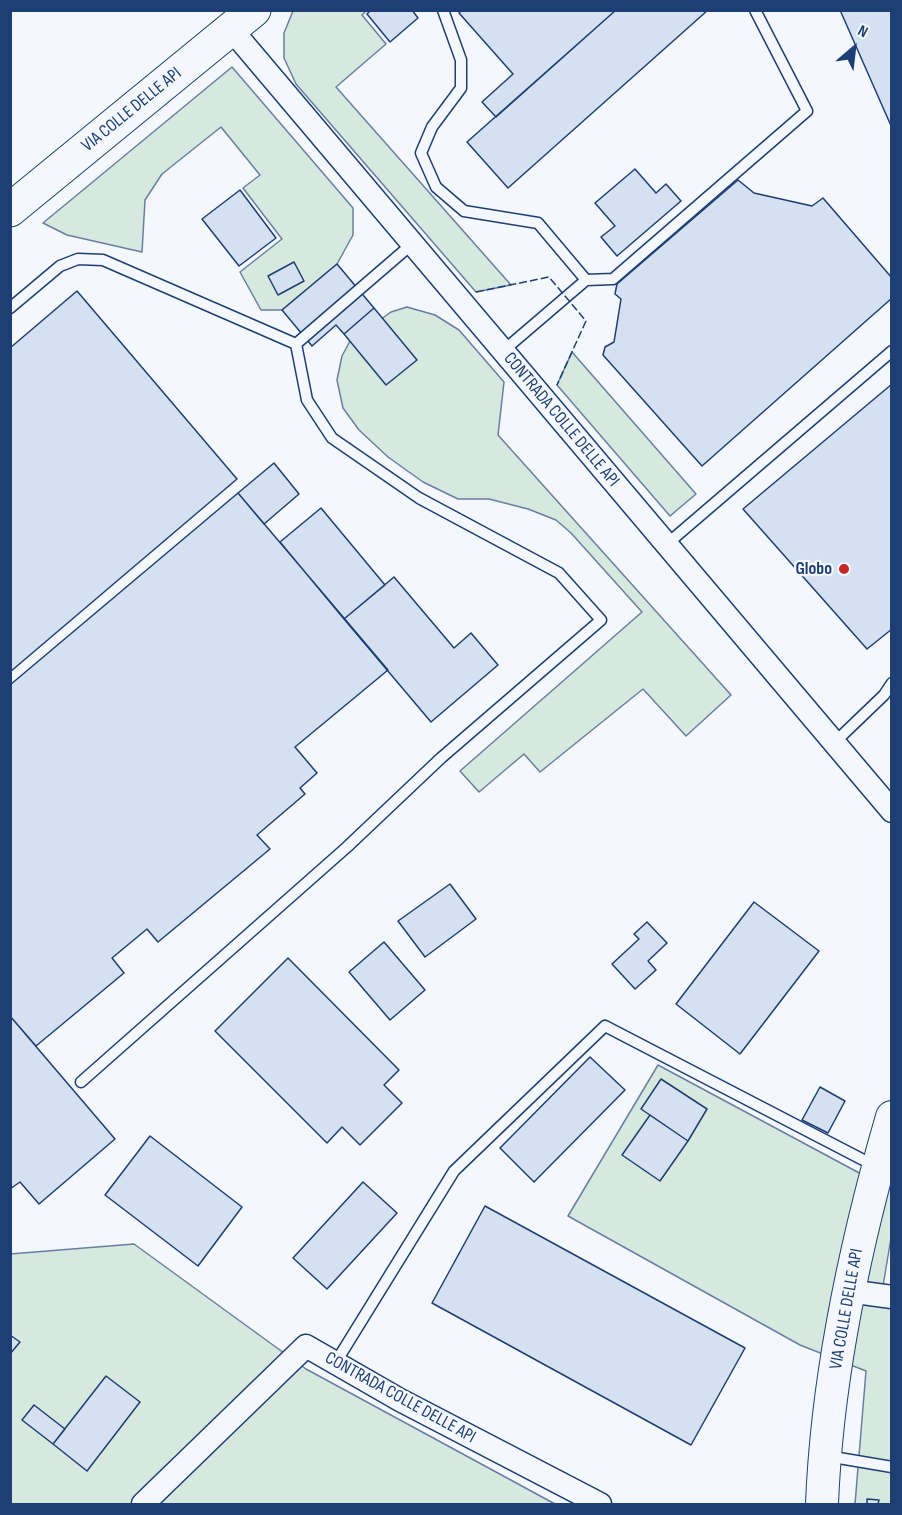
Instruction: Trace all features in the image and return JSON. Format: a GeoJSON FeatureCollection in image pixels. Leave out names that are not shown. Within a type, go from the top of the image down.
{"type":"FeatureCollection","features":[{"type":"Feature","properties":{"kind":"main road","name":"VIA COLLE DELLE API"},"geometry":{"type":"LineString","coordinates":[[10,210],[243,20]]}},
{"type":"Feature","properties":{"kind":"main road","name":"VIA COLLE DELLE API"},"geometry":{"type":"LineString","coordinates":[[822,1504],[824,1456],[848,1291],[891,1117]]}},
{"type":"Feature","properties":{"kind":"street","name":"CONTRADA COLLE DELLE API"},"geometry":{"type":"LineString","coordinates":[[243,20],[412,244],[891,811]]}},
{"type":"Feature","properties":{"kind":"street"},"geometry":{"type":"LineString","coordinates":[[848,1291],[891,1297]]}},
{"type":"Feature","properties":{"kind":"street","name":"CONTRADA COLLE DELLE API"},"geometry":{"type":"LineString","coordinates":[[143,1504],[306,1346],[400,1400],[600,1504]]}},
{"type":"Feature","properties":{"kind":"lane"},"geometry":{"type":"LineString","coordinates":[[442,10],[461,60],[461,88],[432,127],[421,153],[436,187],[464,211],[538,223],[586,280]]}},
{"type":"Feature","properties":{"kind":"lane"},"geometry":{"type":"LineString","coordinates":[[503,351],[586,280],[613,279],[807,111],[755,10]]}},
{"type":"Feature","properties":{"kind":"lane"},"geometry":{"type":"LineString","coordinates":[[296,344],[412,244]]}},
{"type":"Feature","properties":{"kind":"lane"},"geometry":{"type":"LineString","coordinates":[[10,308],[60,266],[78,259],[104,260],[296,344]]}},
{"type":"Feature","properties":{"kind":"lane"},"geometry":{"type":"LineString","coordinates":[[81,1082],[347,847],[441,758],[601,620],[559,573],[419,498],[332,438],[307,400],[296,344]]}},
{"type":"Feature","properties":{"kind":"lane"},"geometry":{"type":"LineString","coordinates":[[667,544],[891,351]]}},
{"type":"Feature","properties":{"kind":"lane"},"geometry":{"type":"LineString","coordinates":[[834,743],[884,695],[891,683]]}},
{"type":"Feature","properties":{"kind":"lane"},"geometry":{"type":"LineString","coordinates":[[336,1362],[454,1171],[605,1026],[877,1167]]}},
{"type":"Feature","properties":{"kind":"lane"},"geometry":{"type":"LineString","coordinates":[[824,1456],[891,1467]]}},
{"type":"Feature","properties":{"kind":"shaded area"},"geometry":{"type":"Polygon","coordinates":[[[293,11],[366,11],[362,15],[386,44],[336,87],[511,285],[476,292],[296,84],[284,58],[284,33],[293,11]]]}},
{"type":"Feature","properties":{"kind":"shaded area"},"geometry":{"type":"Polygon","coordinates":[[[232,67],[353,208],[353,235],[337,264],[282,310],[261,310],[240,272],[282,239],[243,188],[260,175],[221,127],[162,174],[145,200],[142,252],[67,235],[43,223],[232,67]]]}},
{"type":"Feature","properties":{"kind":"shaded area"},"geometry":{"type":"Polygon","coordinates":[[[407,307],[435,315],[459,330],[504,382],[498,435],[731,695],[686,736],[643,689],[540,772],[524,754],[479,792],[460,771],[642,612],[571,533],[556,520],[528,509],[489,499],[458,499],[423,482],[388,457],[359,430],[343,408],[337,380],[342,356],[350,341],[391,312],[407,307]]]}},
{"type":"Feature","properties":{"kind":"shaded area"},"geometry":{"type":"Polygon","coordinates":[[[572,352],[696,494],[670,516],[557,385],[572,352]]]}},
{"type":"Feature","properties":{"kind":"shaded area"},"geometry":{"type":"Polygon","coordinates":[[[658,1065],[891,1190],[891,1238],[880,1304],[891,1306],[891,1504],[855,1504],[866,1371],[800,1345],[568,1216],[658,1065]]]}},
{"type":"Feature","properties":{"kind":"shaded area"},"geometry":{"type":"Polygon","coordinates":[[[134,1244],[306,1369],[555,1504],[11,1504],[10,1254],[134,1244]]]}},
{"type":"Feature","properties":{"kind":"building"},"geometry":{"type":"Polygon","coordinates":[[[371,10],[412,10],[418,18],[390,42],[367,14],[371,10]]]}},
{"type":"Feature","properties":{"kind":"building"},"geometry":{"type":"Polygon","coordinates":[[[462,10],[616,10],[496,117],[482,102],[513,74],[459,13],[462,10]]]}},
{"type":"Feature","properties":{"kind":"building"},"geometry":{"type":"Polygon","coordinates":[[[616,10],[708,10],[508,188],[467,142],[616,10]]]}},
{"type":"Feature","properties":{"kind":"building"},"geometry":{"type":"Polygon","coordinates":[[[840,10],[892,10],[892,128],[840,10]]]}},
{"type":"Feature","properties":{"kind":"building"},"geometry":{"type":"Polygon","coordinates":[[[635,169],[656,193],[666,184],[681,201],[617,256],[601,237],[615,226],[595,203],[635,169]]]}},
{"type":"Feature","properties":{"kind":"building"},"geometry":{"type":"Polygon","coordinates":[[[738,180],[754,193],[812,206],[823,198],[892,278],[892,298],[702,466],[603,355],[605,347],[614,342],[621,299],[615,294],[617,284],[738,180]]]}},
{"type":"Feature","properties":{"kind":"building"},"geometry":{"type":"Polygon","coordinates":[[[240,190],[276,238],[239,266],[202,219],[240,190]]]}},
{"type":"Feature","properties":{"kind":"building"},"geometry":{"type":"Polygon","coordinates":[[[294,262],[304,281],[278,295],[268,276],[294,262]]]}},
{"type":"Feature","properties":{"kind":"building"},"geometry":{"type":"Polygon","coordinates":[[[337,264],[374,308],[344,334],[336,325],[312,346],[282,310],[337,264]]]}},
{"type":"Feature","properties":{"kind":"building"},"geometry":{"type":"Polygon","coordinates":[[[77,291],[237,479],[10,672],[10,348],[77,291]]]}},
{"type":"Feature","properties":{"kind":"building"},"geometry":{"type":"Polygon","coordinates":[[[374,308],[417,360],[386,385],[344,334],[374,308]]]}},
{"type":"Feature","properties":{"kind":"building","name":"Globo"},"geometry":{"type":"Polygon","coordinates":[[[892,384],[892,629],[867,649],[743,509],[892,384]]]}},
{"type":"Feature","properties":{"kind":"building"},"geometry":{"type":"Polygon","coordinates":[[[274,463],[299,494],[264,524],[238,493],[274,463]]]}},
{"type":"Feature","properties":{"kind":"building"},"geometry":{"type":"Polygon","coordinates":[[[238,493],[388,670],[295,747],[317,773],[300,788],[305,794],[257,835],[270,849],[158,942],[147,929],[112,958],[124,973],[36,1046],[10,1016],[10,685],[238,493]]]}},
{"type":"Feature","properties":{"kind":"building"},"geometry":{"type":"Polygon","coordinates":[[[321,508],[385,585],[344,619],[280,542],[321,508]]]}},
{"type":"Feature","properties":{"kind":"building"},"geometry":{"type":"Polygon","coordinates":[[[394,577],[454,648],[471,633],[498,665],[431,722],[344,619],[394,577]]]}},
{"type":"Feature","properties":{"kind":"building"},"geometry":{"type":"Polygon","coordinates":[[[450,884],[476,919],[425,957],[398,921],[450,884]]]}},
{"type":"Feature","properties":{"kind":"building"},"geometry":{"type":"Polygon","coordinates":[[[754,902],[819,951],[740,1054],[676,1004],[754,902]]]}},
{"type":"Feature","properties":{"kind":"building"},"geometry":{"type":"Polygon","coordinates":[[[647,922],[667,943],[648,961],[656,970],[635,989],[612,964],[639,939],[634,934],[647,922]]]}},
{"type":"Feature","properties":{"kind":"building"},"geometry":{"type":"Polygon","coordinates":[[[384,942],[425,990],[390,1020],[349,972],[384,942]]]}},
{"type":"Feature","properties":{"kind":"building"},"geometry":{"type":"Polygon","coordinates":[[[288,958],[399,1070],[384,1085],[402,1103],[360,1145],[342,1127],[327,1143],[215,1031],[288,958]]]}},
{"type":"Feature","properties":{"kind":"building"},"geometry":{"type":"Polygon","coordinates":[[[10,1016],[115,1139],[39,1204],[20,1182],[10,1189],[10,1016]]]}},
{"type":"Feature","properties":{"kind":"building"},"geometry":{"type":"Polygon","coordinates":[[[590,1057],[625,1090],[534,1182],[500,1148],[590,1057]]]}},
{"type":"Feature","properties":{"kind":"building"},"geometry":{"type":"Polygon","coordinates":[[[661,1079],[707,1109],[688,1141],[641,1109],[661,1079]]]}},
{"type":"Feature","properties":{"kind":"building"},"geometry":{"type":"Polygon","coordinates":[[[820,1087],[845,1101],[828,1133],[802,1120],[820,1087]]]}},
{"type":"Feature","properties":{"kind":"building"},"geometry":{"type":"Polygon","coordinates":[[[650,1115],[688,1141],[660,1181],[622,1155],[650,1115]]]}},
{"type":"Feature","properties":{"kind":"building"},"geometry":{"type":"Polygon","coordinates":[[[150,1136],[242,1207],[198,1266],[105,1195],[150,1136]]]}},
{"type":"Feature","properties":{"kind":"building"},"geometry":{"type":"Polygon","coordinates":[[[363,1182],[397,1213],[327,1289],[293,1258],[363,1182]]]}},
{"type":"Feature","properties":{"kind":"building"},"geometry":{"type":"Polygon","coordinates":[[[485,1206],[745,1348],[691,1445],[432,1303],[485,1206]]]}},
{"type":"Feature","properties":{"kind":"building"},"geometry":{"type":"Polygon","coordinates":[[[10,1335],[20,1342],[10,1354],[10,1335]]]}},
{"type":"Feature","properties":{"kind":"building"},"geometry":{"type":"Polygon","coordinates":[[[106,1376],[140,1402],[87,1471],[53,1444],[106,1376]]]}},
{"type":"Feature","properties":{"kind":"building"},"geometry":{"type":"Polygon","coordinates":[[[34,1405],[65,1429],[53,1444],[22,1420],[34,1405]]]}},
{"type":"Feature","properties":{"kind":"building"},"geometry":{"type":"Polygon","coordinates":[[[867,1499],[879,1500],[878,1504],[867,1504],[867,1499]]]}},
{"type":"Feature","properties":{"kind":"fence"},"geometry":{"type":"LineString","coordinates":[[476,292],[549,277],[586,321],[557,385]]}},
{"type":"Feature","properties":{"kind":"place","name":"Globo"},"geometry":{"type":"Point","coordinates":[844,569]}}]}
